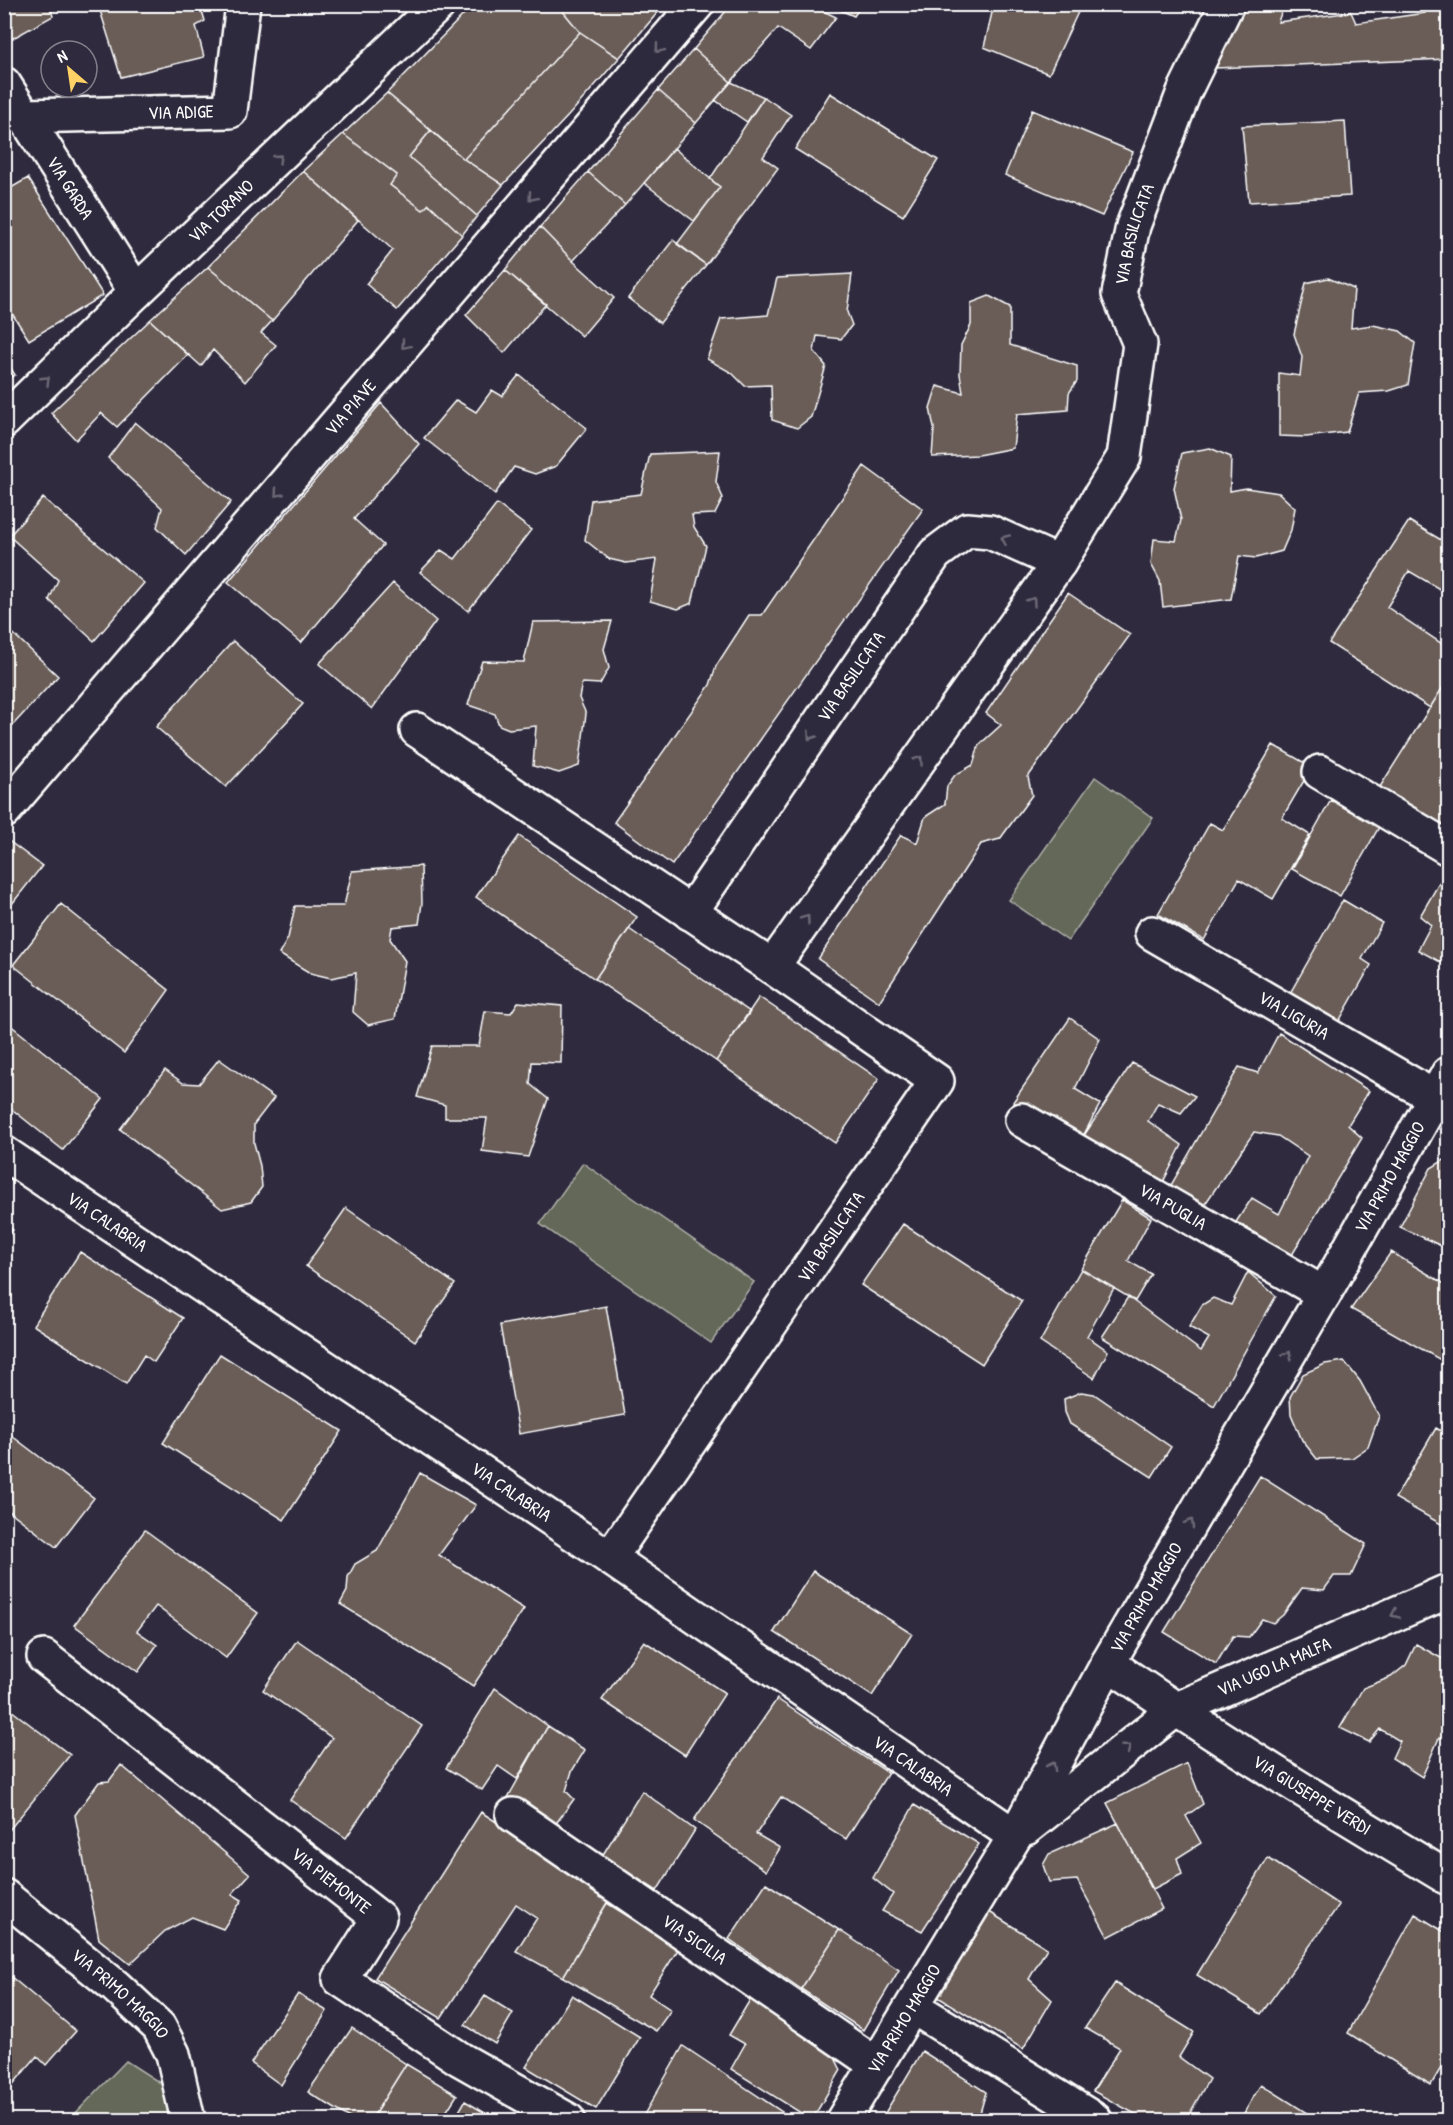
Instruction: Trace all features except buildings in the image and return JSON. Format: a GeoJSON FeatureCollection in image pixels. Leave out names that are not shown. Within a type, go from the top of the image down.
{"type":"FeatureCollection","features":[{"type":"Feature","properties":{"kind":"street","name":"VIA ADIGE"},"geometry":{"type":"LineString","coordinates":[[25,116],[230,111],[243,4]]}},
{"type":"Feature","properties":{"kind":"street","name":"VIA TORANO"},"geometry":{"type":"LineString","coordinates":[[4,421],[439,4]]}},
{"type":"Feature","properties":{"kind":"street","name":"VIA PIAVE"},"geometry":{"type":"LineString","coordinates":[[4,811],[697,4]]}},
{"type":"Feature","properties":{"kind":"street","name":"VIA BASILICATA"},"geometry":{"type":"LineString","coordinates":[[772,967],[1059,563],[1124,456],[1140,344],[1119,294],[1133,226],[1184,92],[1227,4]]}},
{"type":"Feature","properties":{"kind":"street","name":"VIA GARDA"},"geometry":{"type":"LineString","coordinates":[[4,84],[136,292]]}},
{"type":"Feature","properties":{"kind":"street","name":"VIA BASILICATA"},"geometry":{"type":"LineString","coordinates":[[690,914],[935,554],[967,530],[990,532],[1059,563]]}},
{"type":"Feature","properties":{"kind":"street","name":"VIA BASILICATA"},"geometry":{"type":"LineString","coordinates":[[417,730],[772,967],[937,1081],[610,1558]]}},
{"type":"Feature","properties":{"kind":"street"},"geometry":{"type":"LineString","coordinates":[[1320,772],[1449,848]]}},
{"type":"Feature","properties":{"kind":"street","name":"VIA LIGURIA"},"geometry":{"type":"LineString","coordinates":[[1152,933],[1442,1085]]}},
{"type":"Feature","properties":{"kind":"street","name":"VIA PRIMO MAGGIO"},"geometry":{"type":"LineString","coordinates":[[843,2121],[1015,1836],[1108,1663],[1324,1294],[1442,1085]]}},
{"type":"Feature","properties":{"kind":"street","name":"VIA PUGLIA"},"geometry":{"type":"LineString","coordinates":[[1022,1120],[1324,1294]]}},
{"type":"Feature","properties":{"kind":"street","name":"VIA CALABRIA"},"geometry":{"type":"LineString","coordinates":[[4,1153],[610,1558],[1015,1836]]}},
{"type":"Feature","properties":{"kind":"street","name":"VIA UGO LA MALFA"},"geometry":{"type":"LineString","coordinates":[[1015,1836],[1175,1710],[1449,1591]]}},
{"type":"Feature","properties":{"kind":"street","name":"VIA PIEMONTE"},"geometry":{"type":"LineString","coordinates":[[44,1657],[379,1918],[340,1979],[460,2059],[568,2121]]}},
{"type":"Feature","properties":{"kind":"street"},"geometry":{"type":"LineString","coordinates":[[1108,1663],[1175,1710]]}},
{"type":"Feature","properties":{"kind":"street","name":"VIA GIUSEPPE VERDI"},"geometry":{"type":"LineString","coordinates":[[1175,1710],[1449,1878]]}},
{"type":"Feature","properties":{"kind":"street","name":"VIA SICILIA"},"geometry":{"type":"LineString","coordinates":[[513,1815],[877,2065]]}},
{"type":"Feature","properties":{"kind":"street","name":"VIA PRIMO MAGGIO"},"geometry":{"type":"LineString","coordinates":[[4,1896],[115,1986],[159,2027],[173,2054],[188,2121]]}},
{"type":"Feature","properties":{"kind":"street"},"geometry":{"type":"LineString","coordinates":[[913,2007],[1095,2121]]}},
{"type":"Feature","properties":{"kind":"green space"},"geometry":{"type":"Polygon","coordinates":[[[1095,777],[1153,818],[1068,941],[1009,900],[1095,777]]]}},
{"type":"Feature","properties":{"kind":"green space"},"geometry":{"type":"Polygon","coordinates":[[[583,1163],[754,1282],[711,1343],[540,1224],[583,1163]]]}},
{"type":"Feature","properties":{"kind":"green space"},"geometry":{"type":"Polygon","coordinates":[[[126,2061],[165,2086],[173,2120],[69,2120],[126,2061]]]}}]}
